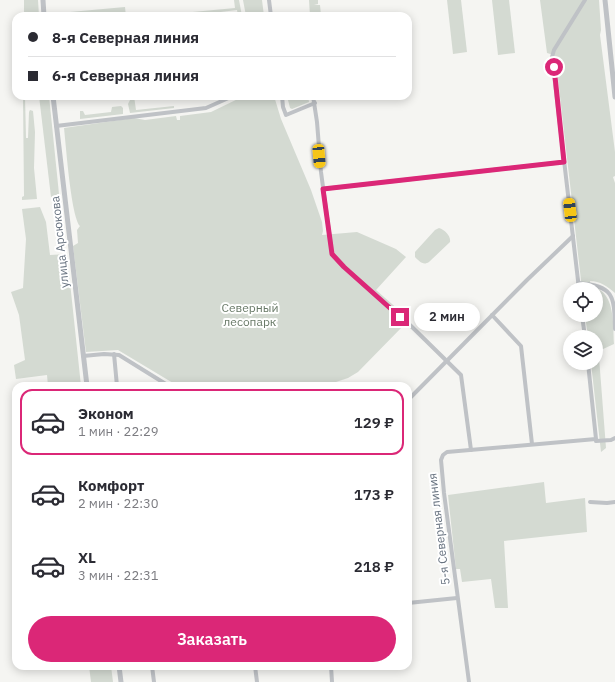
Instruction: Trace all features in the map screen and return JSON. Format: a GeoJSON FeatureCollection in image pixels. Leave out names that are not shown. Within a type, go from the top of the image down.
{"type":"FeatureCollection","features":[{"type":"Feature","properties":{"kind":"street"},"geometry":{"type":"LineString","coordinates":[[43,0],[44,12]]}},
{"type":"Feature","properties":{"kind":"street"},"geometry":{"type":"LineString","coordinates":[[269,0],[270,12]]}},
{"type":"Feature","properties":{"kind":"street"},"geometry":{"type":"LineString","coordinates":[[578,282],[552,57],[554,50],[585,0]]}},
{"type":"Feature","properties":{"kind":"street"},"geometry":{"type":"LineString","coordinates":[[604,1],[615,97]]}},
{"type":"Feature","properties":{"kind":"street","name":"улица Арсюкова"},"geometry":{"type":"LineString","coordinates":[[53,100],[86,382]]}},
{"type":"Feature","properties":{"kind":"street"},"geometry":{"type":"LineString","coordinates":[[56,126],[206,108],[224,100]]}},
{"type":"Feature","properties":{"kind":"street"},"geometry":{"type":"LineString","coordinates":[[282,100],[286,115],[315,104]]}},
{"type":"Feature","properties":{"kind":"street"},"geometry":{"type":"LineString","coordinates":[[314,100],[323,189],[332,254],[344,267],[447,360],[461,375],[471,450]]}},
{"type":"Feature","properties":{"kind":"street"},"geometry":{"type":"LineString","coordinates":[[323,189],[564,162]]}},
{"type":"Feature","properties":{"kind":"street"},"geometry":{"type":"LineString","coordinates":[[412,396],[573,236]]}},
{"type":"Feature","properties":{"kind":"street"},"geometry":{"type":"LineString","coordinates":[[603,288],[609,292],[614,302],[615,329]]}},
{"type":"Feature","properties":{"kind":"street"},"geometry":{"type":"LineString","coordinates":[[492,315],[521,346],[532,444]]}},
{"type":"Feature","properties":{"kind":"street"},"geometry":{"type":"LineString","coordinates":[[83,356],[104,354],[119,355],[163,382]]}},
{"type":"Feature","properties":{"kind":"street"},"geometry":{"type":"LineString","coordinates":[[114,354],[118,382]]}},
{"type":"Feature","properties":{"kind":"street"},"geometry":{"type":"LineString","coordinates":[[589,370],[596,440]]}},
{"type":"Feature","properties":{"kind":"street","name":"5-я Северная линия"},"geometry":{"type":"LineString","coordinates":[[469,682],[441,460],[443,455],[447,452],[532,444],[611,440],[615,438]]}},
{"type":"Feature","properties":{"kind":"street"},"geometry":{"type":"LineString","coordinates":[[590,502],[608,504],[615,502]]}},
{"type":"Feature","properties":{"kind":"street"},"geometry":{"type":"LineString","coordinates":[[412,603],[458,598]]}},
{"type":"Feature","properties":{"kind":"street"},"geometry":{"type":"LineString","coordinates":[[120,670],[121,682]]}},
{"type":"Feature","properties":{"kind":"street"},"geometry":{"type":"LineString","coordinates":[[152,670],[154,682]]}},
{"type":"Feature","properties":{"kind":"street"},"geometry":{"type":"LineString","coordinates":[[256,670],[257,682]]}},
{"type":"Feature","properties":{"kind":"street"},"geometry":{"type":"LineString","coordinates":[[330,670],[332,682]]}},
{"type":"Feature","properties":{"kind":"green space"},"geometry":{"type":"Polygon","coordinates":[[[24,0],[38,0],[39,12],[24,12],[24,0]]]}},
{"type":"Feature","properties":{"kind":"green space"},"geometry":{"type":"Polygon","coordinates":[[[234,0],[239,0],[241,12],[237,12],[237,10],[221,12],[192,12],[235,8],[234,0]]]}},
{"type":"Feature","properties":{"kind":"green space"},"geometry":{"type":"Polygon","coordinates":[[[243,0],[262,0],[264,12],[245,12],[243,0]]]}},
{"type":"Feature","properties":{"kind":"green space"},"geometry":{"type":"Polygon","coordinates":[[[309,0],[318,0],[318,4],[314,5],[320,5],[321,12],[310,12],[309,0]]]}},
{"type":"Feature","properties":{"kind":"green space"},"geometry":{"type":"Polygon","coordinates":[[[447,0],[461,0],[467,52],[453,54],[447,0]]]}},
{"type":"Feature","properties":{"kind":"green space"},"geometry":{"type":"Polygon","coordinates":[[[492,0],[509,0],[515,53],[498,55],[492,0]]]}},
{"type":"Feature","properties":{"kind":"green space"},"geometry":{"type":"Polygon","coordinates":[[[540,0],[599,0],[600,35],[615,152],[615,176],[613,177],[615,183],[615,293],[603,284],[603,282],[581,282],[557,70],[561,70],[562,65],[556,64],[554,55],[547,53],[540,0]]]}},
{"type":"Feature","properties":{"kind":"green space"},"geometry":{"type":"Polygon","coordinates":[[[125,7],[126,12],[70,12],[125,7]]]}},
{"type":"Feature","properties":{"kind":"green space"},"geometry":{"type":"Polygon","coordinates":[[[23,100],[25,100],[26,138],[28,138],[29,112],[30,110],[33,111],[35,132],[34,168],[37,199],[22,200],[22,197],[24,196],[23,100]]]}},
{"type":"Feature","properties":{"kind":"green space"},"geometry":{"type":"Polygon","coordinates":[[[39,100],[49,100],[59,194],[51,197],[39,100]]]}},
{"type":"Feature","properties":{"kind":"green space"},"geometry":{"type":"Polygon","coordinates":[[[130,100],[135,100],[136,110],[174,106],[174,108],[130,113],[128,104],[130,100]]]}},
{"type":"Feature","properties":{"kind":"green space","name":"Северный лесопарк"},"geometry":{"type":"Polygon","coordinates":[[[236,100],[275,100],[281,119],[311,190],[322,222],[322,235],[357,232],[396,249],[406,257],[376,290],[400,311],[395,316],[404,325],[358,372],[348,378],[336,382],[171,382],[118,350],[86,352],[73,246],[78,243],[77,230],[80,226],[74,209],[64,128],[134,118],[145,120],[176,116],[177,120],[180,120],[180,116],[211,112],[236,100]]]}},
{"type":"Feature","properties":{"kind":"green space"},"geometry":{"type":"Polygon","coordinates":[[[288,100],[309,100],[309,102],[292,109],[290,108],[288,100]]]}},
{"type":"Feature","properties":{"kind":"green space"},"geometry":{"type":"Polygon","coordinates":[[[121,106],[123,108],[123,114],[80,119],[80,111],[83,111],[85,115],[111,112],[112,107],[121,106]]]}},
{"type":"Feature","properties":{"kind":"green space"},"geometry":{"type":"Polygon","coordinates":[[[40,207],[46,222],[50,255],[67,254],[81,382],[48,382],[47,375],[16,379],[14,365],[25,360],[19,315],[11,292],[23,288],[26,239],[22,209],[40,207]]]}},
{"type":"Feature","properties":{"kind":"green space"},"geometry":{"type":"Polygon","coordinates":[[[439,228],[447,234],[450,238],[450,242],[429,262],[421,262],[415,257],[415,252],[435,230],[439,228]]]}},
{"type":"Feature","properties":{"kind":"green space"},"geometry":{"type":"Polygon","coordinates":[[[603,292],[611,307],[614,344],[603,349],[603,330],[587,330],[586,322],[603,322],[603,292]]]}},
{"type":"Feature","properties":{"kind":"green space"},"geometry":{"type":"Polygon","coordinates":[[[592,370],[600,370],[606,448],[601,452],[592,370]]]}},
{"type":"Feature","properties":{"kind":"green space"},"geometry":{"type":"Polygon","coordinates":[[[544,482],[546,503],[585,498],[587,532],[504,541],[508,608],[495,608],[491,579],[462,582],[460,569],[456,569],[448,495],[544,482]]]}},
{"type":"Feature","properties":{"kind":"green space"},"geometry":{"type":"Polygon","coordinates":[[[90,670],[112,670],[113,682],[91,682],[90,670]]]}},
{"type":"Feature","properties":{"kind":"route"},"geometry":{"type":"LineString","coordinates":[[400,317],[344,267],[332,254],[323,189],[564,162],[554,67]]}}]}
